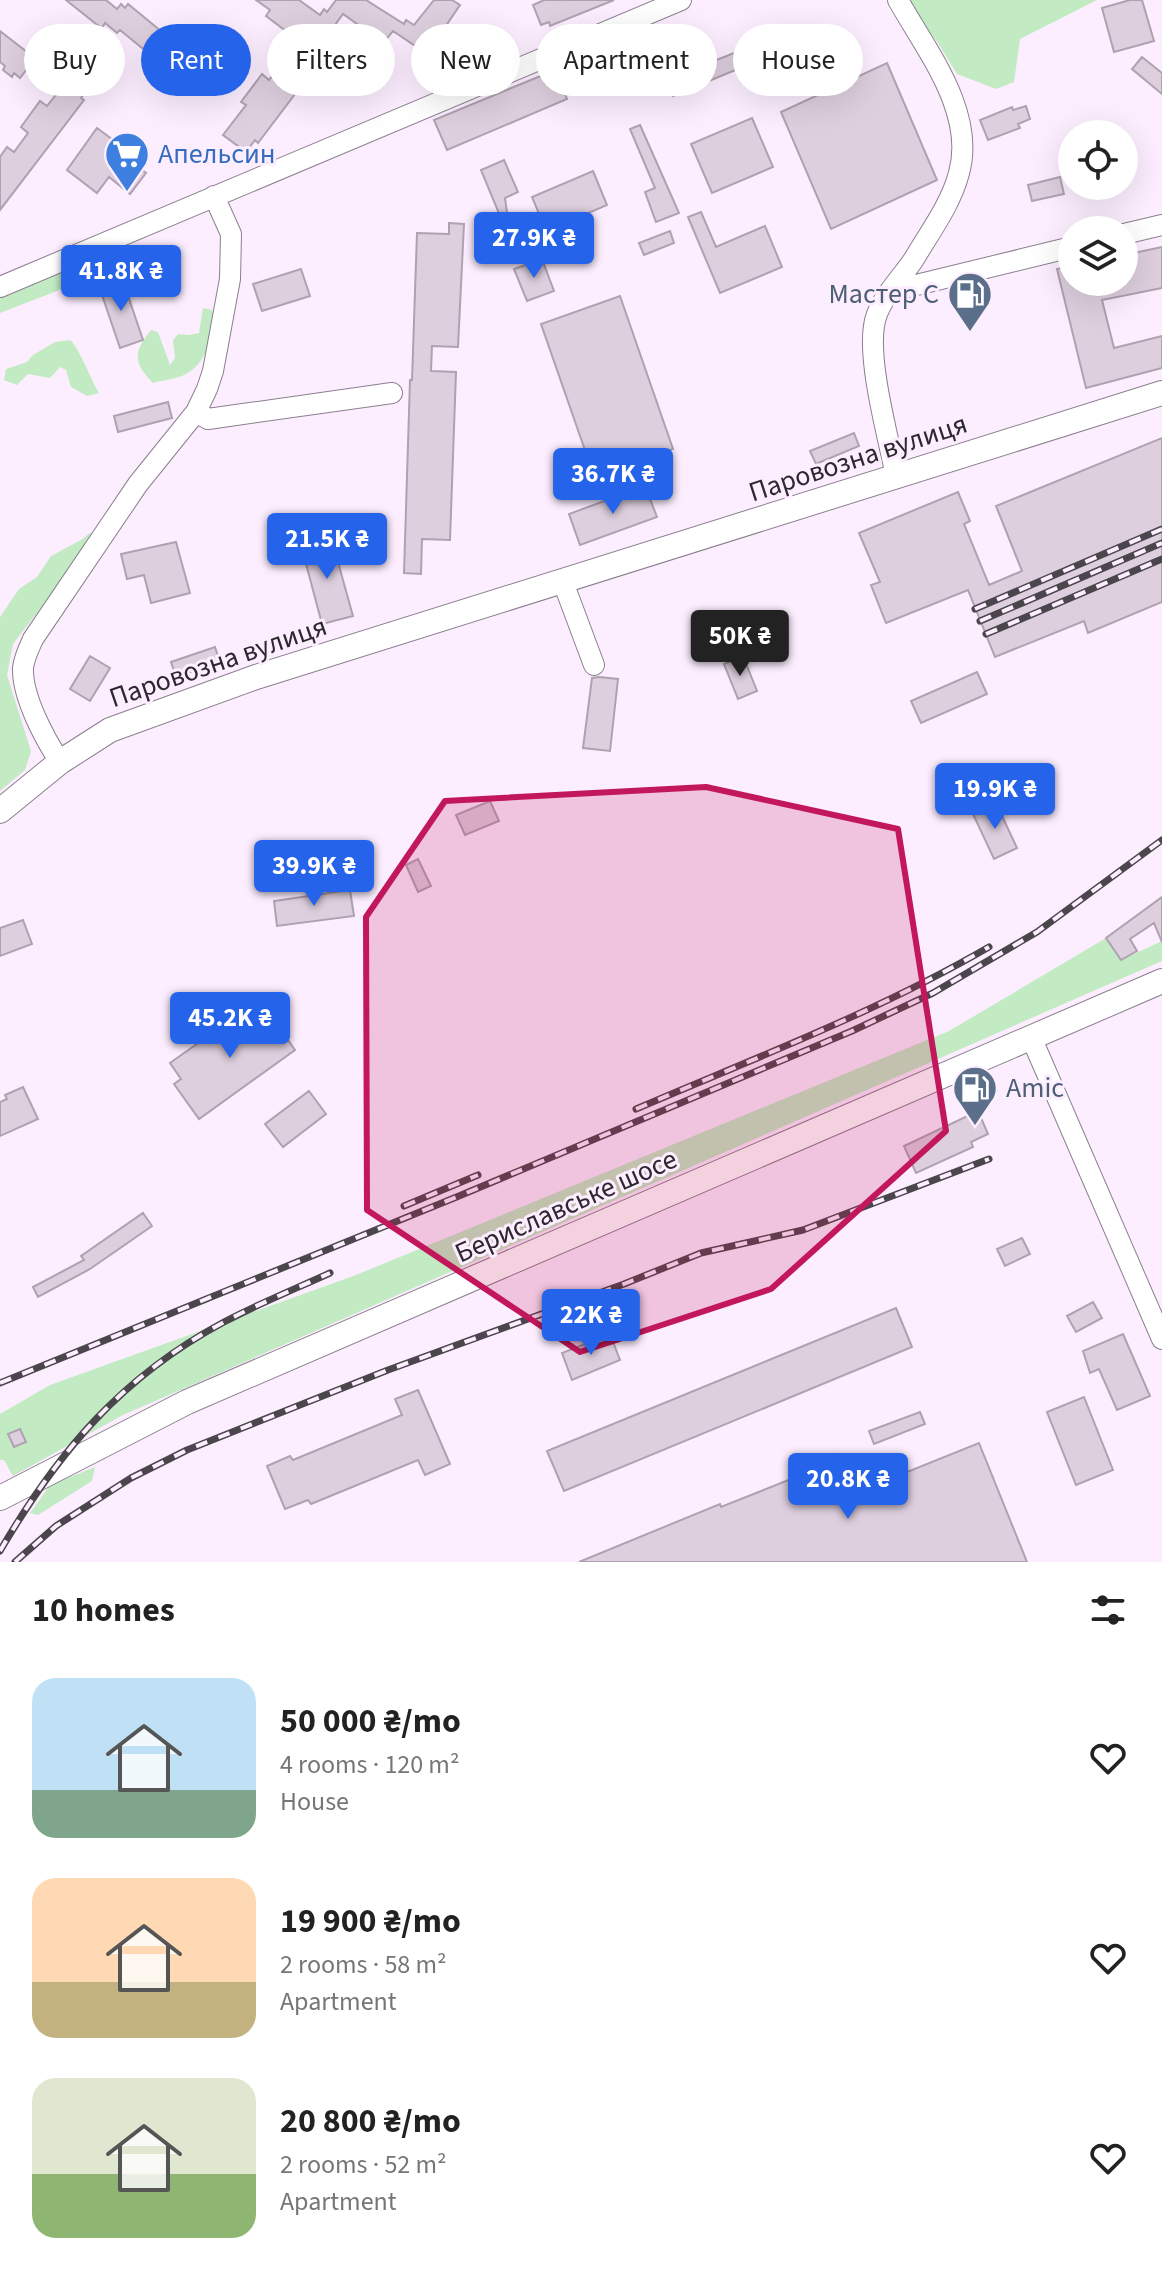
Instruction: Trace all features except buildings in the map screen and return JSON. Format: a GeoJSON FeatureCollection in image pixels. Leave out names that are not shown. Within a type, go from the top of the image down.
{"type":"FeatureCollection","features":[{"type":"Feature","properties":{"kind":"main road","name":"Паровозна вулиця"},"geometry":{"type":"LineString","coordinates":[[0,811],[88,742],[134,719],[256,677],[1162,393]]}},
{"type":"Feature","properties":{"kind":"main road","name":"Бериславське шосе"},"geometry":{"type":"LineString","coordinates":[[0,1498],[187,1402],[1162,981]]}},
{"type":"Feature","properties":{"kind":"street"},"geometry":{"type":"LineString","coordinates":[[0,287],[681,0]]}},
{"type":"Feature","properties":{"kind":"street"},"geometry":{"type":"LineString","coordinates":[[896,476],[875,364],[873,328],[882,304],[900,281],[951,196],[960,172],[962,140],[955,107],[898,0]]}},
{"type":"Feature","properties":{"kind":"street"},"geometry":{"type":"LineString","coordinates":[[60,762],[46,742],[25,686],[23,668],[27,652],[138,484],[196,412],[213,371],[230,279],[231,234],[214,196]]}},
{"type":"Feature","properties":{"kind":"street"},"geometry":{"type":"LineString","coordinates":[[1138,231],[1162,225]]}},
{"type":"Feature","properties":{"kind":"street"},"geometry":{"type":"LineString","coordinates":[[900,281],[908,287],[1058,250]]}},
{"type":"Feature","properties":{"kind":"street"},"geometry":{"type":"LineString","coordinates":[[196,412],[208,419],[392,393]]}},
{"type":"Feature","properties":{"kind":"street"},"geometry":{"type":"LineString","coordinates":[[563,582],[594,665]]}},
{"type":"Feature","properties":{"kind":"street"},"geometry":{"type":"LineString","coordinates":[[1031,1037],[1162,1339]]}},
{"type":"Feature","properties":{"kind":"highlighted area"},"geometry":{"type":"Polygon","coordinates":[[[706,787],[898,829],[946,1131],[771,1289],[580,1352],[367,1210],[366,917],[445,801],[706,787]]]}},
{"type":"Feature","properties":{"kind":"green space"},"geometry":{"type":"Polygon","coordinates":[[[905,0],[1097,0],[1020,39],[1014,82],[996,89],[957,74],[905,0]]]}},
{"type":"Feature","properties":{"kind":"green space"},"geometry":{"type":"Polygon","coordinates":[[[78,265],[85,272],[75,284],[0,313],[0,297],[78,265]]]}},
{"type":"Feature","properties":{"kind":"green space"},"geometry":{"type":"Polygon","coordinates":[[[203,308],[212,310],[213,319],[205,355],[182,376],[153,383],[139,363],[138,351],[145,338],[151,330],[158,332],[170,365],[175,358],[173,340],[178,334],[199,333],[203,308]]]}},
{"type":"Feature","properties":{"kind":"green space"},"geometry":{"type":"Polygon","coordinates":[[[70,340],[99,393],[87,396],[71,387],[66,370],[60,367],[50,378],[28,374],[17,385],[4,380],[6,369],[27,362],[55,342],[70,340]]]}},
{"type":"Feature","properties":{"kind":"green space"},"geometry":{"type":"Polygon","coordinates":[[[94,533],[92,541],[13,644],[7,675],[31,751],[25,770],[0,791],[0,617],[19,589],[37,577],[51,556],[94,533]]]}},
{"type":"Feature","properties":{"kind":"green space"},"geometry":{"type":"Polygon","coordinates":[[[1106,938],[1121,960],[1162,941],[1162,961],[123,1415],[13,1476],[4,1460],[0,1460],[0,1414],[50,1385],[356,1275],[949,1031],[1106,938]]]}},
{"type":"Feature","properties":{"kind":"green space"},"geometry":{"type":"Polygon","coordinates":[[[95,1467],[92,1481],[38,1515],[30,1513],[50,1485],[95,1467]]]}},
{"type":"Feature","properties":{"kind":"railway"},"geometry":{"type":"LineString","coordinates":[[975,609],[1162,529]]}},
{"type":"Feature","properties":{"kind":"railway"},"geometry":{"type":"LineString","coordinates":[[980,621],[1162,543]]}},
{"type":"Feature","properties":{"kind":"railway"},"geometry":{"type":"LineString","coordinates":[[986,634],[1162,559]]}},
{"type":"Feature","properties":{"kind":"railway"},"geometry":{"type":"LineString","coordinates":[[0,1383],[459,1196],[852,1031],[933,993],[1037,932],[1162,840]]}},
{"type":"Feature","properties":{"kind":"railway"},"geometry":{"type":"LineString","coordinates":[[636,1109],[903,993],[989,947]]}},
{"type":"Feature","properties":{"kind":"railway"},"geometry":{"type":"LineString","coordinates":[[15,1562],[56,1526],[131,1478],[187,1450],[388,1370],[701,1253],[803,1230],[989,1159]]}},
{"type":"Feature","properties":{"kind":"railway"},"geometry":{"type":"LineString","coordinates":[[404,1206],[478,1175]]}},
{"type":"Feature","properties":{"kind":"railway"},"geometry":{"type":"LineString","coordinates":[[0,1551],[69,1450],[123,1393],[154,1367],[224,1322],[330,1273]]}},
{"type":"Feature","properties":{"kind":"place","name":"Апельсин"},"geometry":{"type":"Point","coordinates":[127,193]}},
{"type":"Feature","properties":{"kind":"place","name":"Мастер С"},"geometry":{"type":"Point","coordinates":[970,333]}},
{"type":"Feature","properties":{"kind":"place","name":"Amic"},"geometry":{"type":"Point","coordinates":[975,1127]}}]}
